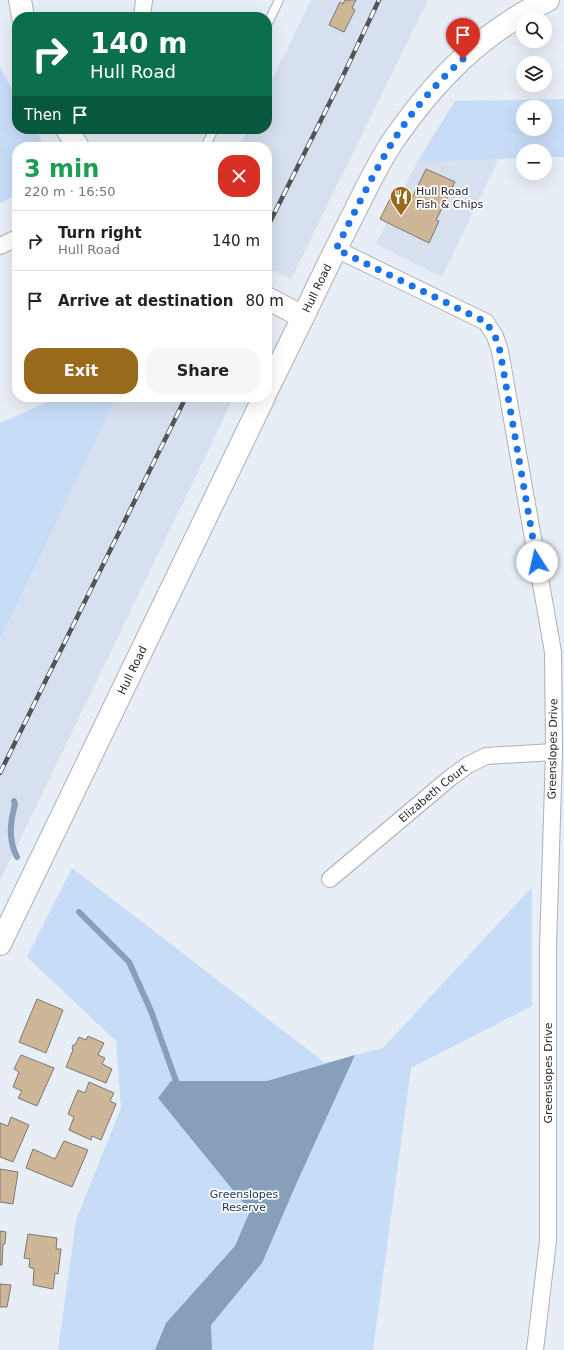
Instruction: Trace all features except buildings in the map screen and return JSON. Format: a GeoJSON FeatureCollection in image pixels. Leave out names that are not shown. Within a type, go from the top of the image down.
{"type":"FeatureCollection","features":[{"type":"Feature","properties":{"kind":"main road"},"geometry":{"type":"LineString","coordinates":[[20,0],[23,12]]}},
{"type":"Feature","properties":{"kind":"main road","name":"Hull Road"},"geometry":{"type":"LineString","coordinates":[[272,380],[336,249],[392,142],[425,97],[452,68],[484,39],[548,0]]}},
{"type":"Feature","properties":{"kind":"main road"},"geometry":{"type":"LineString","coordinates":[[272,301],[303,317]]}},
{"type":"Feature","properties":{"kind":"main road","name":"Hull Road"},"geometry":{"type":"LineString","coordinates":[[0,944],[262,402]]}},
{"type":"Feature","properties":{"kind":"street"},"geometry":{"type":"LineString","coordinates":[[143,12],[144,0]]}},
{"type":"Feature","properties":{"kind":"street"},"geometry":{"type":"LineString","coordinates":[[0,246],[12,240]]}},
{"type":"Feature","properties":{"kind":"street","name":"Greenslopes Drive"},"geometry":{"type":"LineString","coordinates":[[336,249],[486,322],[495,336],[500,351],[553,652],[554,752],[548,946],[548,1241],[535,1350]]}},
{"type":"Feature","properties":{"kind":"street","name":"Elizabeth Court"},"geometry":{"type":"LineString","coordinates":[[330,879],[450,778],[468,765],[486,756],[554,752]]}},
{"type":"Feature","properties":{"kind":"lane"},"geometry":{"type":"LineString","coordinates":[[272,15],[279,0]]}},
{"type":"Feature","properties":{"kind":"shaded area"},"geometry":{"type":"Polygon","coordinates":[[[311,0],[428,0],[291,279],[272,270],[272,142],[242,142],[246,134],[272,134],[272,80],[311,0]]]}},
{"type":"Feature","properties":{"kind":"shaded area"},"geometry":{"type":"Polygon","coordinates":[[[499,158],[442,277],[376,244],[417,162],[499,158]]]}},
{"type":"Feature","properties":{"kind":"shaded area"},"geometry":{"type":"Polygon","coordinates":[[[115,402],[232,402],[0,881],[0,639],[115,402]]]}},
{"type":"Feature","properties":{"kind":"shaded area"},"geometry":{"type":"Polygon","coordinates":[[[355,1055],[262,1263],[211,1325],[212,1350],[155,1350],[166,1323],[235,1246],[250,1211],[158,1098],[171,1081],[267,1081],[355,1055]]]}},
{"type":"Feature","properties":{"kind":"green space"},"geometry":{"type":"Polygon","coordinates":[[[0,68],[12,88],[12,134],[38,134],[42,142],[12,142],[12,197],[0,203],[0,68]]]}},
{"type":"Feature","properties":{"kind":"green space"},"geometry":{"type":"Polygon","coordinates":[[[564,99],[564,157],[552,157],[552,144],[516,144],[516,158],[417,162],[455,101],[564,99]]]}},
{"type":"Feature","properties":{"kind":"green space"},"geometry":{"type":"Polygon","coordinates":[[[48,402],[115,402],[0,639],[0,423],[48,402]]]}},
{"type":"Feature","properties":{"kind":"green space","name":"Greenslopes Reserve"},"geometry":{"type":"Polygon","coordinates":[[[72,868],[325,1063],[383,1048],[532,887],[532,1006],[411,1068],[373,1350],[58,1350],[76,1220],[121,1108],[116,1041],[27,957],[72,868]]]}},
{"type":"Feature","properties":{"kind":"waterway"},"geometry":{"type":"LineString","coordinates":[[14,801],[15,804],[11,824],[11,837],[17,857]]}},
{"type":"Feature","properties":{"kind":"waterway"},"geometry":{"type":"LineString","coordinates":[[79,912],[129,962],[151,1011],[176,1081]]}},
{"type":"Feature","properties":{"kind":"railway"},"geometry":{"type":"LineString","coordinates":[[272,218],[379,0]]}},
{"type":"Feature","properties":{"kind":"railway"},"geometry":{"type":"LineString","coordinates":[[0,773],[184,402]]}},
{"type":"Feature","properties":{"kind":"place","name":"Hull Road Fish & Chips"},"geometry":{"type":"Point","coordinates":[401,216]}},
{"type":"Feature","properties":{"kind":"route"},"geometry":{"type":"LineString","coordinates":[[463,59],[452,68],[425,97],[392,142],[336,249],[486,322],[495,336],[500,351],[537,562]]}}]}
